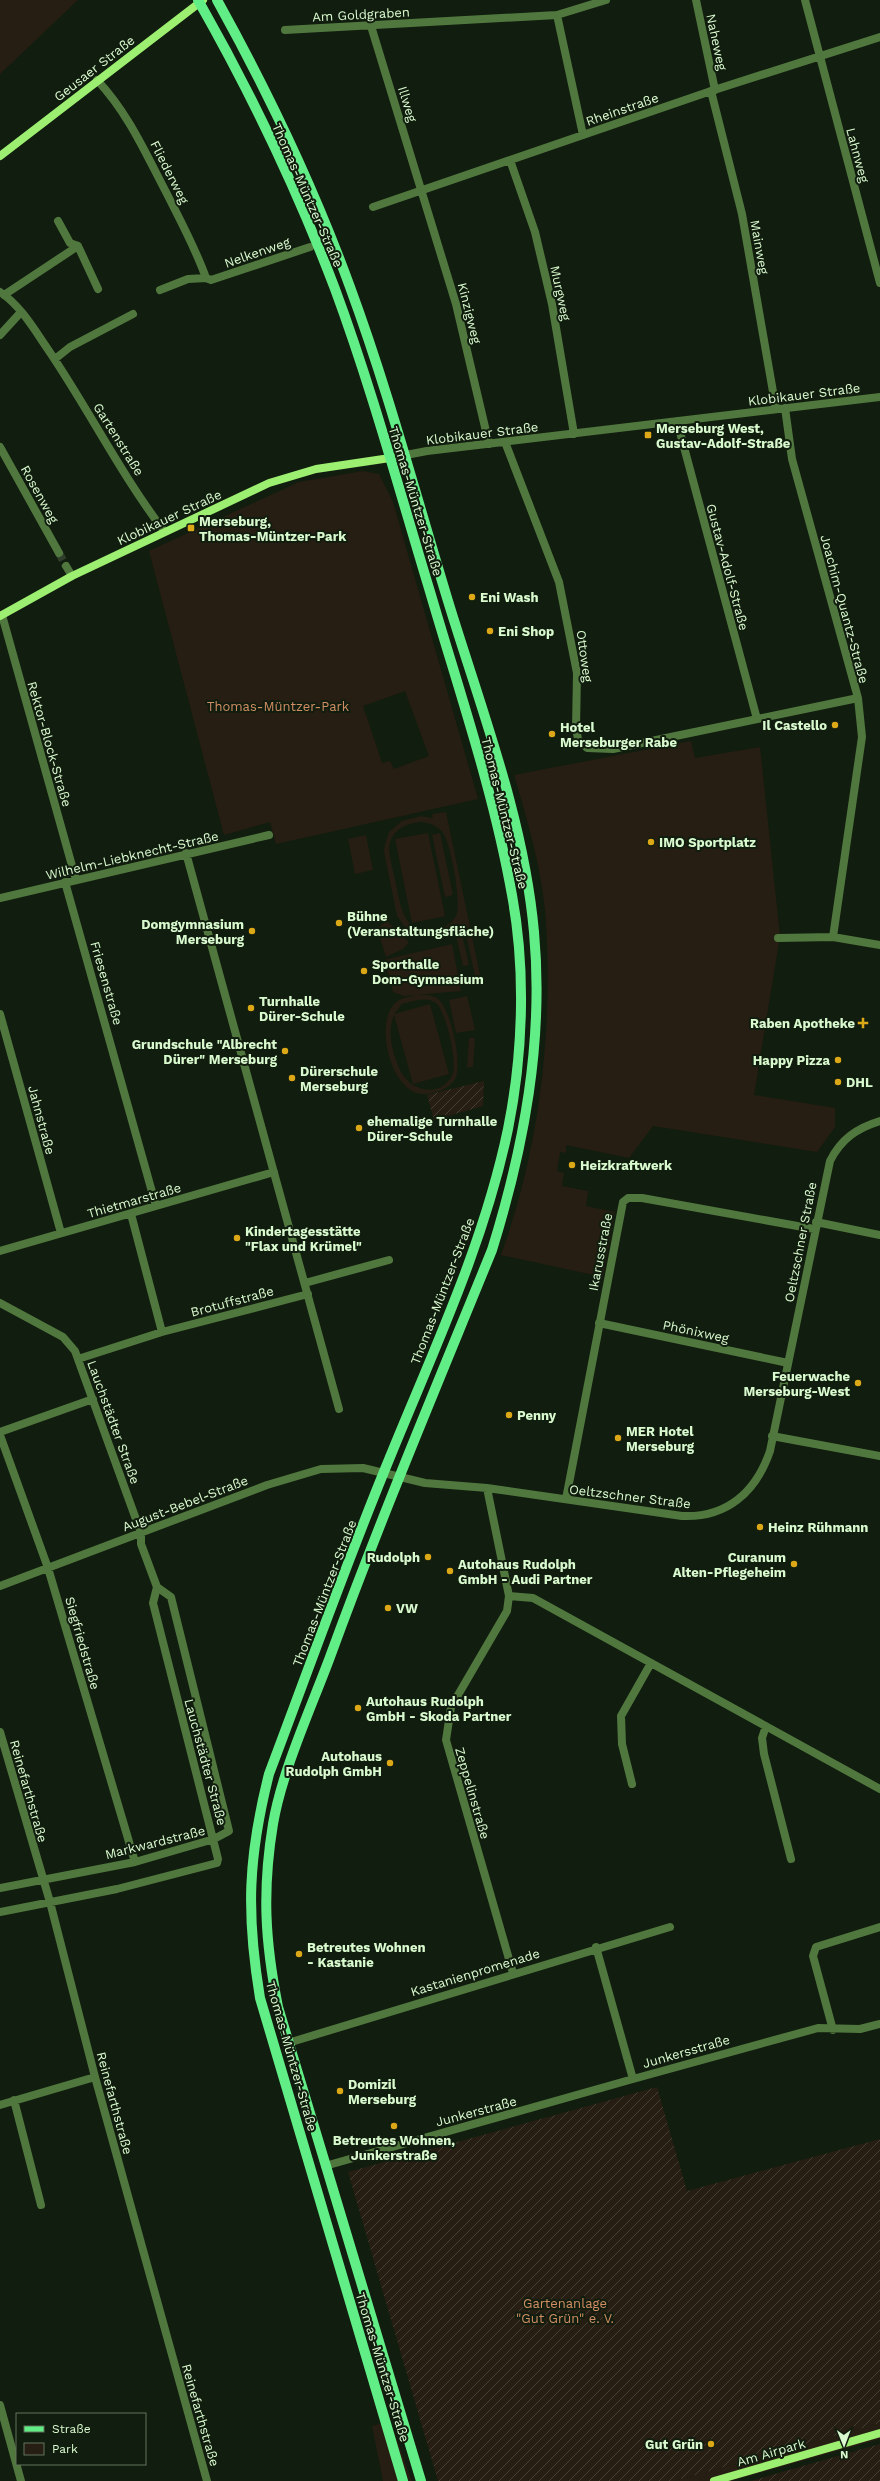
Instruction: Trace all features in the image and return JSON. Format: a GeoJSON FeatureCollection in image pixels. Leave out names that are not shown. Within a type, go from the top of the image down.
{"type":"FeatureCollection","features":[{"type":"Feature","properties":{"kind":"main road","name":"Thomas-Müntzer-Straße"},"geometry":{"type":"LineString","coordinates":[[217,0],[289,140],[331,237],[370,343],[406,455],[499,767],[526,867],[534,934],[536,981],[534,1067],[524,1127],[510,1191],[492,1250],[342,1623],[287,1774],[274,1822],[267,1868],[265,1919],[272,1976],[288,2043],[421,2481]]}},
{"type":"Feature","properties":{"kind":"main road","name":"Thomas-Müntzer-Straße"},"geometry":{"type":"LineString","coordinates":[[200,1],[273,143],[308,223],[343,312],[390,458],[483,771],[502,842],[513,899],[520,981],[518,1065],[513,1099],[508,1128],[477,1245],[383,1472],[269,1774],[258,1817],[253,1852],[250,1918],[260,1998],[403,2481]]}},
{"type":"Feature","properties":{"kind":"street","name":"Am Goldgraben"},"geometry":{"type":"LineString","coordinates":[[285,30],[557,15],[606,0]]}},
{"type":"Feature","properties":{"kind":"street","name":"Naheweg"},"geometry":{"type":"LineString","coordinates":[[696,0],[713,90]]}},
{"type":"Feature","properties":{"kind":"street","name":"Lahnweg"},"geometry":{"type":"LineString","coordinates":[[805,0],[880,283]]}},
{"type":"Feature","properties":{"kind":"street","name":"Geusaer Straße"},"geometry":{"type":"LineString","coordinates":[[0,156],[200,1]]}},
{"type":"Feature","properties":{"kind":"street"},"geometry":{"type":"LineString","coordinates":[[557,15],[583,135]]}},
{"type":"Feature","properties":{"kind":"street","name":"Illweg"},"geometry":{"type":"LineString","coordinates":[[371,26],[423,189]]}},
{"type":"Feature","properties":{"kind":"street","name":"Rheinstraße"},"geometry":{"type":"LineString","coordinates":[[373,207],[713,90],[880,37]]}},
{"type":"Feature","properties":{"kind":"street","name":"Fliederweg"},"geometry":{"type":"LineString","coordinates":[[97,80],[115,100],[129,120],[192,242],[209,279]]}},
{"type":"Feature","properties":{"kind":"street","name":"Mainweg"},"geometry":{"type":"LineString","coordinates":[[713,90],[744,221],[776,409]]}},
{"type":"Feature","properties":{"kind":"street","name":"Murgweg"},"geometry":{"type":"LineString","coordinates":[[510,160],[535,232],[552,304],[574,434]]}},
{"type":"Feature","properties":{"kind":"street","name":"Kinzigweg"},"geometry":{"type":"LineString","coordinates":[[423,189],[456,304],[489,444]]}},
{"type":"Feature","properties":{"kind":"street"},"geometry":{"type":"LineString","coordinates":[[58,221],[70,243],[78,246],[98,289]]}},
{"type":"Feature","properties":{"kind":"street"},"geometry":{"type":"LineString","coordinates":[[2,294],[78,246]]}},
{"type":"Feature","properties":{"kind":"street","name":"Nelkenweg"},"geometry":{"type":"LineString","coordinates":[[160,290],[188,279],[209,279],[310,247]]}},
{"type":"Feature","properties":{"kind":"street","name":"Gartenstraße"},"geometry":{"type":"LineString","coordinates":[[2,294],[21,312],[55,359],[115,458],[164,531]]}},
{"type":"Feature","properties":{"kind":"street"},"geometry":{"type":"LineString","coordinates":[[0,334],[21,312]]}},
{"type":"Feature","properties":{"kind":"street"},"geometry":{"type":"LineString","coordinates":[[55,359],[70,347],[133,314]]}},
{"type":"Feature","properties":{"kind":"street","name":"Klobikauer Straße"},"geometry":{"type":"LineString","coordinates":[[1,616],[72,576],[164,531],[293,474],[406,455],[489,444],[880,397]]}},
{"type":"Feature","properties":{"kind":"street","name":"Joachim-Quantz-Straße"},"geometry":{"type":"LineString","coordinates":[[785,408],[792,459],[858,698],[862,737],[833,937]]}},
{"type":"Feature","properties":{"kind":"street","name":"Gustav-Adolf-Straße"},"geometry":{"type":"LineString","coordinates":[[677,421],[757,719]]}},
{"type":"Feature","properties":{"kind":"street","name":"Ottoweg"},"geometry":{"type":"LineString","coordinates":[[505,442],[559,582],[577,674],[575,718],[578,739],[587,748],[613,749],[858,698]]}},
{"type":"Feature","properties":{"kind":"street","name":"Rosenweg"},"geometry":{"type":"LineString","coordinates":[[0,447],[59,553]]}},
{"type":"Feature","properties":{"kind":"street"},"geometry":{"type":"LineString","coordinates":[[66,566],[72,576]]}},
{"type":"Feature","properties":{"kind":"street","name":"Rektor-Block-Straße"},"geometry":{"type":"LineString","coordinates":[[1,616],[76,880]]}},
{"type":"Feature","properties":{"kind":"street","name":"Wilhelm-Liebknecht-Straße"},"geometry":{"type":"LineString","coordinates":[[0,898],[186,853],[269,835]]}},
{"type":"Feature","properties":{"kind":"street"},"geometry":{"type":"LineString","coordinates":[[186,853],[339,1408]]}},
{"type":"Feature","properties":{"kind":"street","name":"Friesenstraße"},"geometry":{"type":"LineString","coordinates":[[66,882],[156,1206]]}},
{"type":"Feature","properties":{"kind":"street"},"geometry":{"type":"LineString","coordinates":[[778,938],[833,937],[880,945]]}},
{"type":"Feature","properties":{"kind":"street","name":"Jahnstraße"},"geometry":{"type":"LineString","coordinates":[[0,1014],[61,1233]]}},
{"type":"Feature","properties":{"kind":"street","name":"Oeltzschner Straße"},"geometry":{"type":"LineString","coordinates":[[383,1472],[400,1477],[443,1485],[487,1488],[682,1516],[711,1514],[727,1506],[752,1486],[766,1463],[788,1363],[827,1167],[837,1148],[854,1132],[880,1121]]}},
{"type":"Feature","properties":{"kind":"street","name":"Thietmarstraße"},"geometry":{"type":"LineString","coordinates":[[0,1251],[274,1172]]}},
{"type":"Feature","properties":{"kind":"street","name":"Ikarusstraße"},"geometry":{"type":"LineString","coordinates":[[566,1499],[621,1210],[628,1198],[658,1200],[815,1226]]}},
{"type":"Feature","properties":{"kind":"street"},"geometry":{"type":"LineString","coordinates":[[131,1214],[162,1332]]}},
{"type":"Feature","properties":{"kind":"street"},"geometry":{"type":"LineString","coordinates":[[815,1226],[880,1234]]}},
{"type":"Feature","properties":{"kind":"street"},"geometry":{"type":"LineString","coordinates":[[305,1283],[389,1260]]}},
{"type":"Feature","properties":{"kind":"street","name":"Brotuffstraße"},"geometry":{"type":"LineString","coordinates":[[78,1359],[162,1332],[308,1294]]}},
{"type":"Feature","properties":{"kind":"street","name":"Lauchstädter Straße"},"geometry":{"type":"LineString","coordinates":[[0,1303],[63,1337],[71,1345],[78,1359],[141,1533],[142,1544],[157,1587],[153,1603],[214,1839],[229,1831],[171,1597],[157,1587]]}},
{"type":"Feature","properties":{"kind":"street","name":"Phönixweg"},"geometry":{"type":"LineString","coordinates":[[599,1323],[788,1363]]}},
{"type":"Feature","properties":{"kind":"street"},"geometry":{"type":"LineString","coordinates":[[0,1433],[93,1399]]}},
{"type":"Feature","properties":{"kind":"street","name":"Siegfriedstraße"},"geometry":{"type":"LineString","coordinates":[[0,1433],[48,1568],[135,1862]]}},
{"type":"Feature","properties":{"kind":"street"},"geometry":{"type":"LineString","coordinates":[[772,1436],[880,1456]]}},
{"type":"Feature","properties":{"kind":"street","name":"August-Bebel-Straße"},"geometry":{"type":"LineString","coordinates":[[0,1586],[267,1485],[314,1470],[350,1467],[383,1472]]}},
{"type":"Feature","properties":{"kind":"street","name":"Zeppelinstraße"},"geometry":{"type":"LineString","coordinates":[[487,1488],[509,1596],[507,1611],[450,1707],[446,1740],[513,1973]]}},
{"type":"Feature","properties":{"kind":"street"},"geometry":{"type":"LineString","coordinates":[[509,1596],[534,1598],[880,1788]]}},
{"type":"Feature","properties":{"kind":"street"},"geometry":{"type":"LineString","coordinates":[[632,1784],[622,1744],[622,1716],[651,1663]]}},
{"type":"Feature","properties":{"kind":"street"},"geometry":{"type":"LineString","coordinates":[[766,1726],[762,1738],[764,1754],[791,1859]]}},
{"type":"Feature","properties":{"kind":"street","name":"Reinefarthstraße"},"geometry":{"type":"LineString","coordinates":[[0,1732],[50,1902],[96,2077],[207,2481]]}},
{"type":"Feature","properties":{"kind":"street","name":"Markwardstraße"},"geometry":{"type":"LineString","coordinates":[[0,1888],[135,1862],[214,1839],[217,1863],[118,1889],[0,1912]]}},
{"type":"Feature","properties":{"kind":"street","name":"Kastanienpromenade"},"geometry":{"type":"LineString","coordinates":[[288,2043],[596,1947],[670,1927]]}},
{"type":"Feature","properties":{"kind":"street"},"geometry":{"type":"LineString","coordinates":[[833,2030],[813,1956],[816,1947],[880,1927]]}},
{"type":"Feature","properties":{"kind":"street","name":"Junkersstraße"},"geometry":{"type":"LineString","coordinates":[[596,1947],[633,2079],[818,2028],[833,2030],[860,2029],[880,2024]]}},
{"type":"Feature","properties":{"kind":"street"},"geometry":{"type":"LineString","coordinates":[[0,2105],[96,2077]]}},
{"type":"Feature","properties":{"kind":"street","name":"Junkerstraße"},"geometry":{"type":"LineString","coordinates":[[325,2166],[633,2079]]}},
{"type":"Feature","properties":{"kind":"street"},"geometry":{"type":"LineString","coordinates":[[14,2100],[41,2205]]}},
{"type":"Feature","properties":{"kind":"street"},"geometry":{"type":"LineString","coordinates":[[0,2405],[16,2463]]}},
{"type":"Feature","properties":{"kind":"street","name":"Am Airpark"},"geometry":{"type":"LineString","coordinates":[[714,2481],[880,2433]]}},
{"type":"Feature","properties":{"kind":"street"},"geometry":{"type":"LineString","coordinates":[[17,2465],[21,2481]]}},
{"type":"Feature","properties":{"kind":"green space"},"geometry":{"type":"Polygon","coordinates":[[[0,0],[78,0],[0,74],[0,0]]]}},
{"type":"Feature","properties":{"kind":"green space","name":"Thomas-Müntzer-Park"},"geometry":{"type":"Polygon","coordinates":[[[363,471],[379,474],[393,502],[478,799],[276,844],[270,822],[224,835],[149,551],[299,482],[363,471]],[[405,691],[363,706],[382,763],[390,761],[394,769],[429,756],[405,691]]]}},
{"type":"Feature","properties":{"kind":"green space"},"geometry":{"type":"Polygon","coordinates":[[[691,741],[695,758],[760,747],[780,936],[754,1095],[835,1108],[835,1127],[817,1152],[653,1126],[629,1158],[566,1145],[566,1153],[560,1152],[557,1171],[564,1173],[562,1186],[588,1191],[586,1206],[615,1212],[603,1277],[501,1255],[514,1215],[534,1133],[545,1049],[547,1007],[548,964],[542,885],[529,829],[514,775],[691,741]]]}},
{"type":"Feature","properties":{"kind":"green space"},"geometry":{"type":"Polygon","coordinates":[[[446,812],[480,975],[475,976],[465,929],[461,930],[469,965],[463,966],[455,931],[420,936],[405,927],[397,916],[384,852],[389,832],[402,821],[421,816],[433,818],[432,814],[446,812]],[[425,822],[410,824],[400,829],[392,837],[389,849],[402,910],[410,923],[416,928],[433,930],[446,926],[452,922],[456,916],[458,900],[455,874],[446,839],[439,828],[425,822]]]}},
{"type":"Feature","properties":{"kind":"green space"},"geometry":{"type":"Polygon","coordinates":[[[428,833],[445,916],[412,923],[395,839],[428,833]]]}},
{"type":"Feature","properties":{"kind":"green space"},"geometry":{"type":"Polygon","coordinates":[[[440,833],[453,895],[445,897],[432,835],[440,833]]]}},
{"type":"Feature","properties":{"kind":"green space"},"geometry":{"type":"Polygon","coordinates":[[[366,835],[373,870],[355,874],[348,839],[366,835]]]}},
{"type":"Feature","properties":{"kind":"green space"},"geometry":{"type":"Polygon","coordinates":[[[387,921],[409,942],[403,949],[386,957],[377,928],[387,921]]]}},
{"type":"Feature","properties":{"kind":"green space"},"geometry":{"type":"Polygon","coordinates":[[[452,944],[461,991],[404,996],[393,992],[384,960],[452,944]]]}},
{"type":"Feature","properties":{"kind":"green space"},"geometry":{"type":"Polygon","coordinates":[[[416,995],[432,996],[437,998],[442,1004],[451,1025],[457,1051],[457,1074],[454,1081],[438,1092],[427,1094],[415,1092],[404,1085],[396,1073],[390,1059],[386,1043],[388,1014],[394,1004],[401,999],[416,995]],[[420,1000],[402,1004],[394,1014],[430,1004],[449,1074],[413,1084],[394,1015],[391,1027],[392,1047],[402,1074],[416,1087],[433,1089],[441,1087],[448,1082],[453,1073],[454,1067],[452,1048],[447,1026],[440,1008],[432,1001],[420,1000]]]}},
{"type":"Feature","properties":{"kind":"green space"},"geometry":{"type":"Polygon","coordinates":[[[467,996],[475,1030],[456,1033],[449,1000],[467,996]]]}},
{"type":"Feature","properties":{"kind":"green space"},"geometry":{"type":"Polygon","coordinates":[[[469,1038],[475,1038],[473,1067],[467,1067],[469,1038]]]}},
{"type":"Feature","properties":{"kind":"green space"},"geometry":{"type":"Polygon","coordinates":[[[484,1081],[483,1106],[434,1120],[427,1095],[484,1081]]]}},
{"type":"Feature","properties":{"kind":"green space","name":"Gartenanlage \"Gut Grün\" e. V."},"geometry":{"type":"Polygon","coordinates":[[[657,2087],[687,2191],[880,2139],[880,2423],[674,2481],[438,2481],[348,2172],[657,2087]]]}},
{"type":"Feature","properties":{"kind":"green space"},"geometry":{"type":"Polygon","coordinates":[[[390,2421],[412,2481],[383,2481],[372,2426],[390,2421]]]}},
{"type":"Feature","properties":{"kind":"green space"},"geometry":{"type":"Polygon","coordinates":[[[880,2423],[880,2439],[731,2481],[674,2481],[880,2423]]]}},
{"type":"Feature","properties":{"kind":"green space"},"geometry":{"type":"Polygon","coordinates":[[[880,2444],[880,2481],[751,2481],[880,2444]]]}},
{"type":"Feature","properties":{"kind":"tunnel"},"geometry":{"type":"LineString","coordinates":[[59,553],[66,566]]}},
{"type":"Feature","properties":{"kind":"place","name":"Merseburg West, Gustav-Adolf-Straße"},"geometry":{"type":"Point","coordinates":[648,435]}},
{"type":"Feature","properties":{"kind":"place","name":"Merseburg, Thomas-Müntzer-Park"},"geometry":{"type":"Point","coordinates":[191,528]}},
{"type":"Feature","properties":{"kind":"place","name":"Eni Wash"},"geometry":{"type":"Point","coordinates":[472,597]}},
{"type":"Feature","properties":{"kind":"place","name":"Eni Shop"},"geometry":{"type":"Point","coordinates":[490,631]}},
{"type":"Feature","properties":{"kind":"place","name":"Il Castello"},"geometry":{"type":"Point","coordinates":[835,725]}},
{"type":"Feature","properties":{"kind":"place","name":"Hotel Merseburger Rabe"},"geometry":{"type":"Point","coordinates":[552,734]}},
{"type":"Feature","properties":{"kind":"place","name":"IMO Sportplatz"},"geometry":{"type":"Point","coordinates":[651,842]}},
{"type":"Feature","properties":{"kind":"place","name":"Bühne (Veranstaltungsfläche)"},"geometry":{"type":"Point","coordinates":[339,923]}},
{"type":"Feature","properties":{"kind":"place","name":"Domgymnasium Merseburg"},"geometry":{"type":"Point","coordinates":[252,931]}},
{"type":"Feature","properties":{"kind":"place","name":"Sporthalle Dom-Gymnasium"},"geometry":{"type":"Point","coordinates":[364,971]}},
{"type":"Feature","properties":{"kind":"place","name":"Turnhalle Dürer-Schule"},"geometry":{"type":"Point","coordinates":[251,1008]}},
{"type":"Feature","properties":{"kind":"place","name":"Raben Apotheke"},"geometry":{"type":"Point","coordinates":[863,1023]}},
{"type":"Feature","properties":{"kind":"place","name":"Grundschule \"Albrecht Dürer\" Merseburg"},"geometry":{"type":"Point","coordinates":[285,1051]}},
{"type":"Feature","properties":{"kind":"place","name":"Happy Pizza"},"geometry":{"type":"Point","coordinates":[838,1060]}},
{"type":"Feature","properties":{"kind":"place","name":"Dürerschule Merseburg"},"geometry":{"type":"Point","coordinates":[292,1078]}},
{"type":"Feature","properties":{"kind":"place","name":"DHL"},"geometry":{"type":"Point","coordinates":[838,1082]}},
{"type":"Feature","properties":{"kind":"place","name":"ehemalige Turnhalle Dürer-Schule"},"geometry":{"type":"Point","coordinates":[359,1128]}},
{"type":"Feature","properties":{"kind":"place","name":"Heizkraftwerk"},"geometry":{"type":"Point","coordinates":[572,1165]}},
{"type":"Feature","properties":{"kind":"place","name":"Kindertagesstätte \"Flax und Krümel\""},"geometry":{"type":"Point","coordinates":[237,1238]}},
{"type":"Feature","properties":{"kind":"place","name":"Feuerwache Merseburg-West"},"geometry":{"type":"Point","coordinates":[858,1383]}},
{"type":"Feature","properties":{"kind":"place","name":"Penny"},"geometry":{"type":"Point","coordinates":[509,1415]}},
{"type":"Feature","properties":{"kind":"place","name":"MER Hotel Merseburg"},"geometry":{"type":"Point","coordinates":[618,1438]}},
{"type":"Feature","properties":{"kind":"place","name":"Heinz Rühmann"},"geometry":{"type":"Point","coordinates":[760,1527]}},
{"type":"Feature","properties":{"kind":"place","name":"Rudolph"},"geometry":{"type":"Point","coordinates":[428,1557]}},
{"type":"Feature","properties":{"kind":"place","name":"Curanum Alten-Pflegeheim"},"geometry":{"type":"Point","coordinates":[794,1564]}},
{"type":"Feature","properties":{"kind":"place","name":"Autohaus Rudolph GmbH - Audi Partner"},"geometry":{"type":"Point","coordinates":[450,1571]}},
{"type":"Feature","properties":{"kind":"place","name":"VW"},"geometry":{"type":"Point","coordinates":[388,1608]}},
{"type":"Feature","properties":{"kind":"place","name":"Autohaus Rudolph GmbH - Skoda Partner"},"geometry":{"type":"Point","coordinates":[358,1708]}},
{"type":"Feature","properties":{"kind":"place","name":"Autohaus Rudolph GmbH"},"geometry":{"type":"Point","coordinates":[390,1763]}},
{"type":"Feature","properties":{"kind":"place","name":"Betreutes Wohnen - Kastanie"},"geometry":{"type":"Point","coordinates":[299,1954]}},
{"type":"Feature","properties":{"kind":"place","name":"Domizil Merseburg"},"geometry":{"type":"Point","coordinates":[340,2091]}},
{"type":"Feature","properties":{"kind":"place","name":"Betreutes Wohnen, Junkerstraße"},"geometry":{"type":"Point","coordinates":[394,2126]}},
{"type":"Feature","properties":{"kind":"place","name":"Gut Grün"},"geometry":{"type":"Point","coordinates":[711,2444]}}]}
